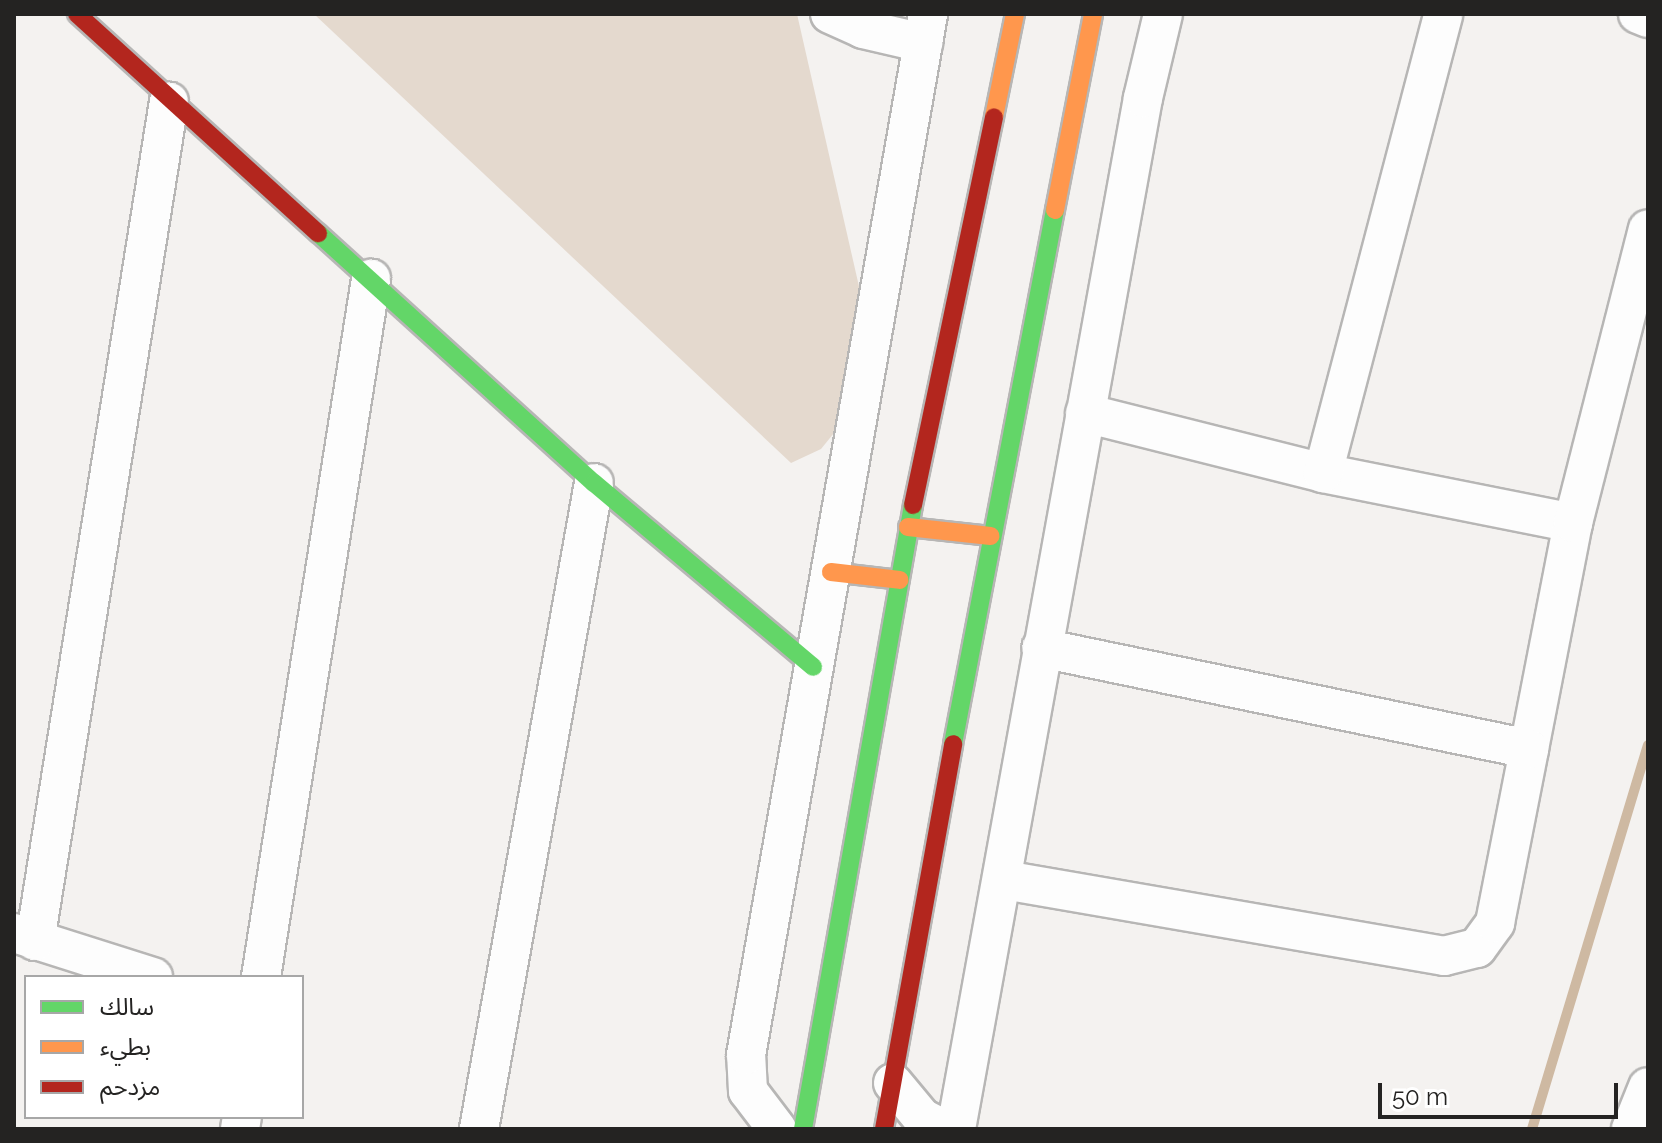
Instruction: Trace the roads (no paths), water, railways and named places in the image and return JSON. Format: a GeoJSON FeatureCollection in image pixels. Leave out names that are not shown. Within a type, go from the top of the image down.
{"type":"FeatureCollection","features":[{"type":"Feature","properties":{"kind":"main road"},"geometry":{"type":"LineString","coordinates":[[77,14],[169,102],[371,279],[594,483],[813,667]]}},
{"type":"Feature","properties":{"kind":"main road"},"geometry":{"type":"LineString","coordinates":[[803,1129],[908,527],[1015,14]]}},
{"type":"Feature","properties":{"kind":"main road"},"geometry":{"type":"LineString","coordinates":[[884,1129],[991,536],[1093,14]]}},
{"type":"Feature","properties":{"kind":"main road"},"geometry":{"type":"LineString","coordinates":[[908,527],[991,536]]}},
{"type":"Feature","properties":{"kind":"main road"},"geometry":{"type":"LineString","coordinates":[[831,572],[900,580]]}},
{"type":"Feature","properties":{"kind":"street"},"geometry":{"type":"LineString","coordinates":[[777,1129],[755,1107],[744,1073],[926,28],[863,29],[830,14]]}},
{"type":"Feature","properties":{"kind":"street"},"geometry":{"type":"LineString","coordinates":[[956,1129],[1004,880],[1041,648],[1163,14]]}},
{"type":"Feature","properties":{"kind":"street"},"geometry":{"type":"LineString","coordinates":[[1323,473],[1443,14]]}},
{"type":"Feature","properties":{"kind":"street"},"geometry":{"type":"LineString","coordinates":[[1638,14],[1648,18]]}},
{"type":"Feature","properties":{"kind":"street"},"geometry":{"type":"LineString","coordinates":[[147,975],[25,937],[169,102]]}},
{"type":"Feature","properties":{"kind":"street"},"geometry":{"type":"LineString","coordinates":[[1004,880],[1444,956],[1477,948],[1495,923],[1573,523],[1648,229]]}},
{"type":"Feature","properties":{"kind":"street"},"geometry":{"type":"LineString","coordinates":[[261,975],[371,279]]}},
{"type":"Feature","properties":{"kind":"street"},"geometry":{"type":"LineString","coordinates":[[1085,413],[1323,473],[1573,523]]}},
{"type":"Feature","properties":{"kind":"street"},"geometry":{"type":"LineString","coordinates":[[479,1129],[594,483]]}},
{"type":"Feature","properties":{"kind":"street"},"geometry":{"type":"LineString","coordinates":[[1041,648],[1529,749]]}},
{"type":"Feature","properties":{"kind":"street"},"geometry":{"type":"LineString","coordinates":[[893,1083],[922,1118],[944,1129]]}},
{"type":"Feature","properties":{"kind":"street"},"geometry":{"type":"LineString","coordinates":[[1631,1129],[1648,1087]]}},
{"type":"Feature","properties":{"kind":"waterway"},"geometry":{"type":"LineString","coordinates":[[1532,1129],[1648,745]]}}]}
